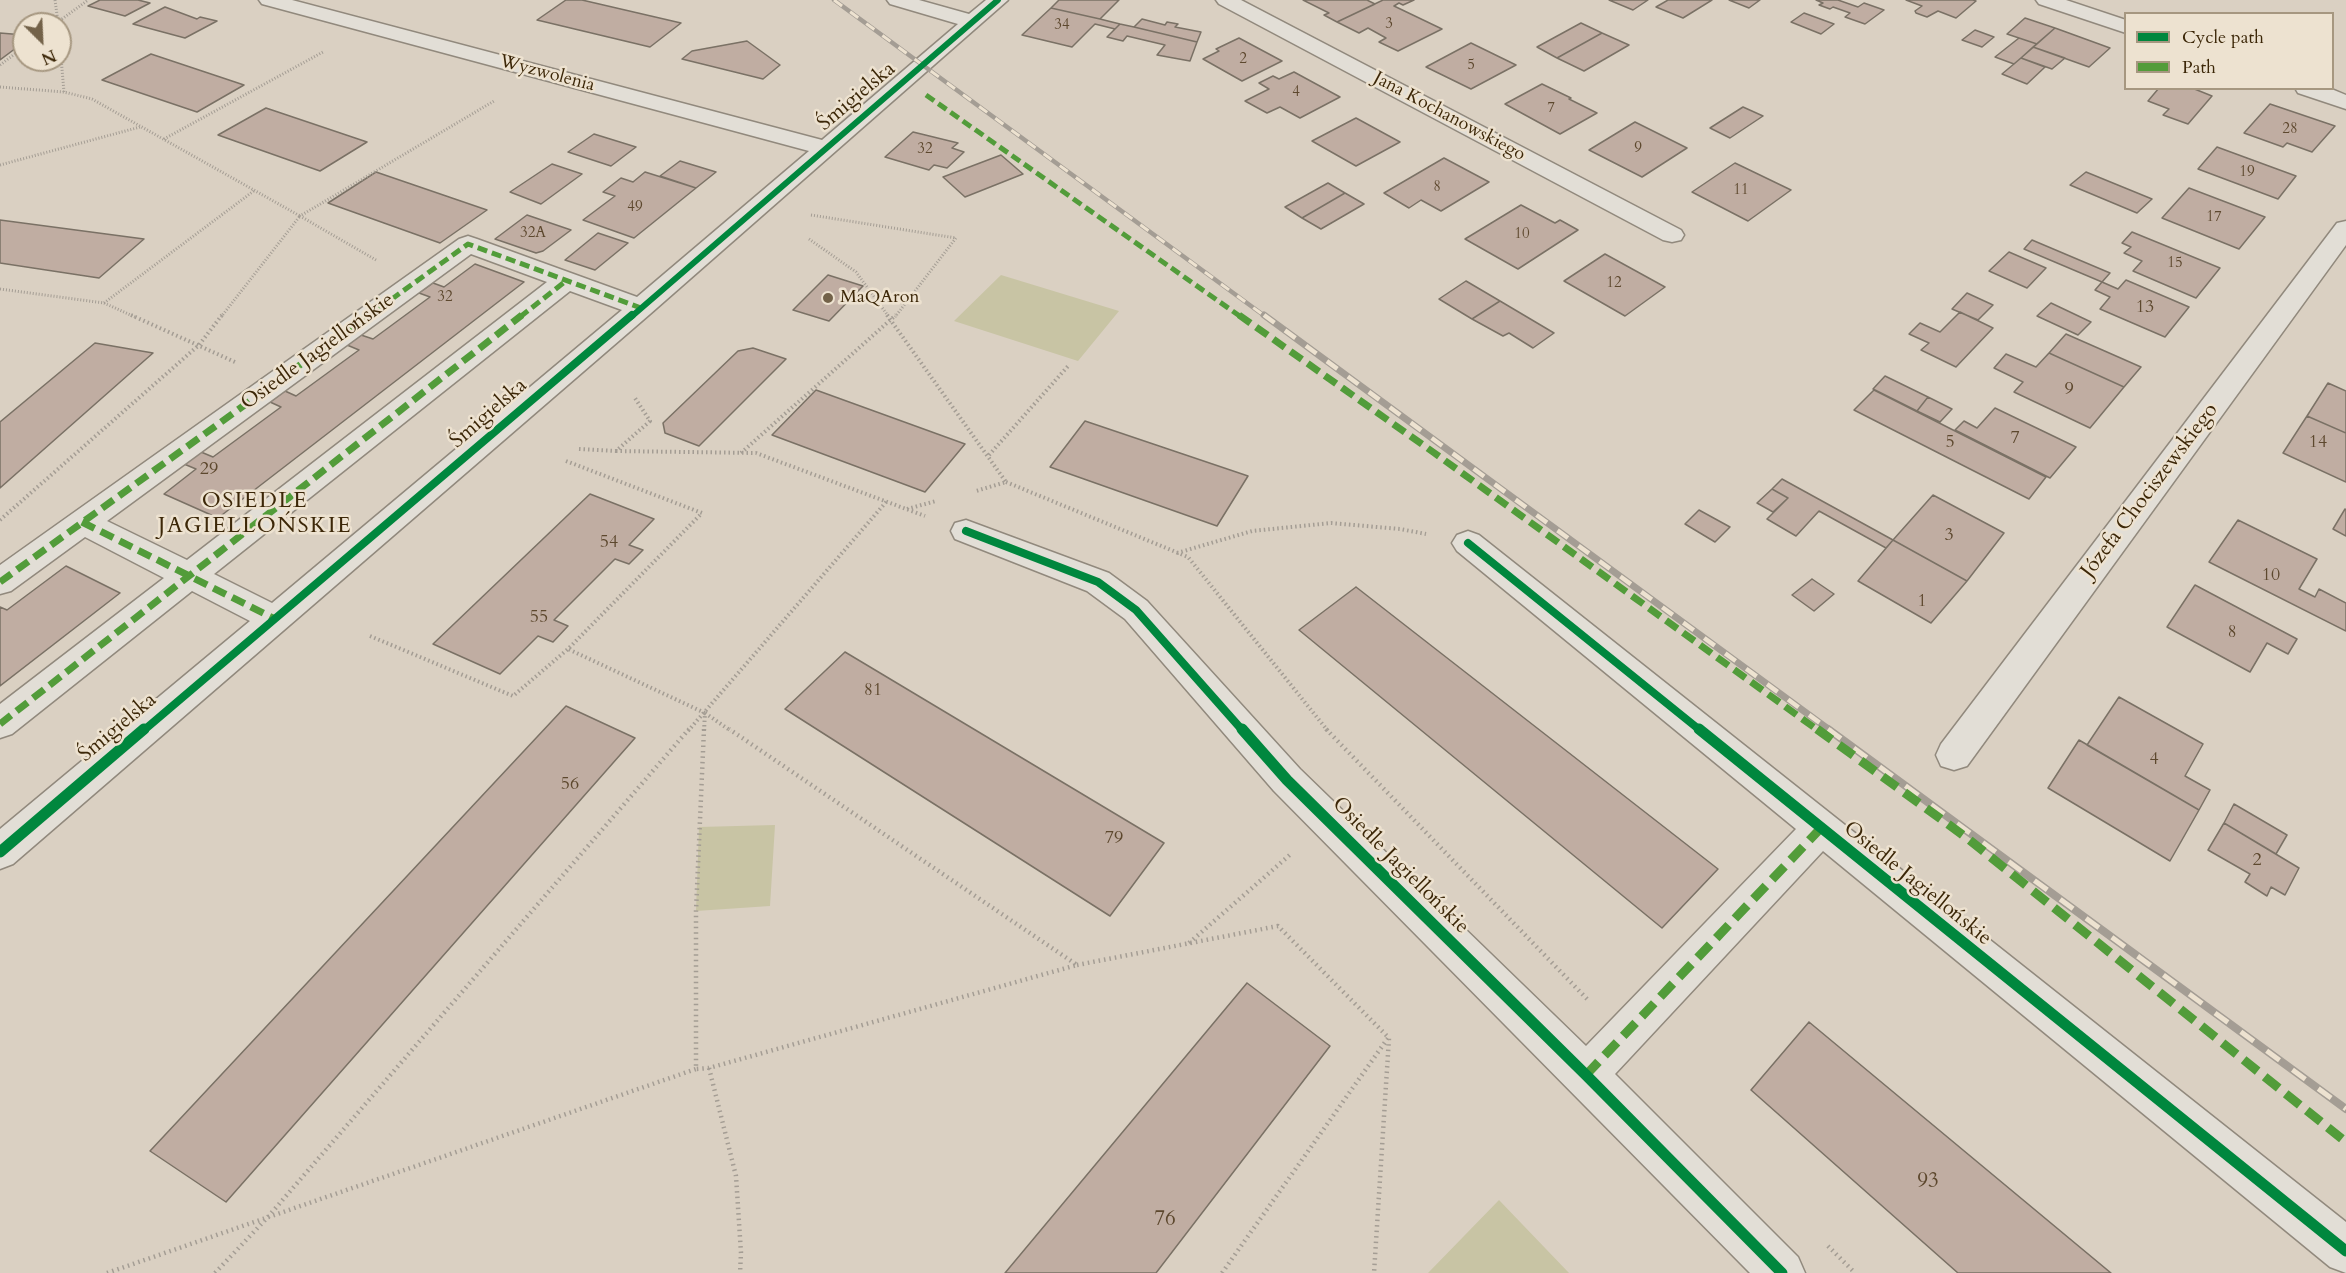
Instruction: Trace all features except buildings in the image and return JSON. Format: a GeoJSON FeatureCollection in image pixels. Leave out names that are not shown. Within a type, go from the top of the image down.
{"type":"FeatureCollection","features":[{"type":"Feature","properties":{"kind":"street","name":"Wyzwolenia"},"geometry":{"type":"LineString","coordinates":[[269,0],[825,148]]}},
{"type":"Feature","properties":{"kind":"street"},"geometry":{"type":"LineString","coordinates":[[897,0],[973,22]]}},
{"type":"Feature","properties":{"kind":"street","name":"Śmigielska"},"geometry":{"type":"LineString","coordinates":[[0,852],[641,308],[998,0]]}},
{"type":"Feature","properties":{"kind":"street","name":"Jana Kochanowskiego"},"geometry":{"type":"LineString","coordinates":[[1226,0],[1672,235]]}},
{"type":"Feature","properties":{"kind":"street"},"geometry":{"type":"LineString","coordinates":[[2046,0],[2124,26]]}},
{"type":"Feature","properties":{"kind":"street"},"geometry":{"type":"LineString","coordinates":[[2312,90],[2346,102]]}},
{"type":"Feature","properties":{"kind":"street","name":"Józefa Chociszewskiego"},"geometry":{"type":"LineString","coordinates":[[1954,755],[2346,228]]}},
{"type":"Feature","properties":{"kind":"street","name":"Osiedle Jagiellońskie"},"geometry":{"type":"LineString","coordinates":[[0,582],[468,244],[641,308]]}},
{"type":"Feature","properties":{"kind":"street"},"geometry":{"type":"LineString","coordinates":[[0,724],[567,280]]}},
{"type":"Feature","properties":{"kind":"street"},"geometry":{"type":"LineString","coordinates":[[82,522],[275,619]]}},
{"type":"Feature","properties":{"kind":"street","name":"Osiedle Jagiellońskie"},"geometry":{"type":"LineString","coordinates":[[966,531],[1098,582],[1136,610],[1287,780],[1586,1075],[1782,1273]]}},
{"type":"Feature","properties":{"kind":"street","name":"Osiedle Jagiellońskie"},"geometry":{"type":"LineString","coordinates":[[1468,543],[2346,1251]]}},
{"type":"Feature","properties":{"kind":"street","name":"Osiedle Jagiellońskie"},"geometry":{"type":"LineString","coordinates":[[1586,1075],[1820,829]]}},
{"type":"Feature","properties":{"kind":"path"},"geometry":{"type":"LineString","coordinates":[[72,12],[88,0]]}},
{"type":"Feature","properties":{"kind":"path"},"geometry":{"type":"LineString","coordinates":[[163,139],[324,52]]}},
{"type":"Feature","properties":{"kind":"path"},"geometry":{"type":"LineString","coordinates":[[62,72],[64,92]]}},
{"type":"Feature","properties":{"kind":"path"},"geometry":{"type":"LineString","coordinates":[[0,87],[64,92],[92,99],[300,216]]}},
{"type":"Feature","properties":{"kind":"path"},"geometry":{"type":"LineString","coordinates":[[0,520],[199,345],[300,216],[494,101]]}},
{"type":"Feature","properties":{"kind":"path"},"geometry":{"type":"LineString","coordinates":[[0,165],[141,126]]}},
{"type":"Feature","properties":{"kind":"path"},"geometry":{"type":"LineString","coordinates":[[104,303],[255,190]]}},
{"type":"Feature","properties":{"kind":"path"},"geometry":{"type":"LineString","coordinates":[[741,453],[892,320],[956,238],[804,214]]}},
{"type":"Feature","properties":{"kind":"path"},"geometry":{"type":"LineString","coordinates":[[809,239],[856,272],[989,455],[1006,482],[1188,557],[1318,721],[1623,1036]]}},
{"type":"Feature","properties":{"kind":"path"},"geometry":{"type":"LineString","coordinates":[[0,289],[104,303],[199,345]]}},
{"type":"Feature","properties":{"kind":"path"},"geometry":{"type":"LineString","coordinates":[[989,455],[1069,365]]}},
{"type":"Feature","properties":{"kind":"path"},"geometry":{"type":"LineString","coordinates":[[616,452],[650,421],[635,398]]}},
{"type":"Feature","properties":{"kind":"path"},"geometry":{"type":"LineString","coordinates":[[579,448],[616,452],[756,453],[966,531]]}},
{"type":"Feature","properties":{"kind":"path"},"geometry":{"type":"LineString","coordinates":[[370,636],[513,696],[568,649],[702,513],[566,461]]}},
{"type":"Feature","properties":{"kind":"path"},"geometry":{"type":"LineString","coordinates":[[973,491],[1006,482]]}},
{"type":"Feature","properties":{"kind":"path"},"geometry":{"type":"LineString","coordinates":[[907,509],[940,500]]}},
{"type":"Feature","properties":{"kind":"path"},"geometry":{"type":"LineString","coordinates":[[215,1273],[267,1218],[887,501]]}},
{"type":"Feature","properties":{"kind":"path"},"geometry":{"type":"LineString","coordinates":[[1178,553],[1252,531],[1331,523],[1400,529],[1468,543]]}},
{"type":"Feature","properties":{"kind":"path"},"geometry":{"type":"LineString","coordinates":[[568,649],[705,713],[1077,965]]}},
{"type":"Feature","properties":{"kind":"path"},"geometry":{"type":"LineString","coordinates":[[696,1069],[696,911],[705,713]]}},
{"type":"Feature","properties":{"kind":"path"},"geometry":{"type":"LineString","coordinates":[[1188,944],[1328,821]]}},
{"type":"Feature","properties":{"kind":"path"},"geometry":{"type":"LineString","coordinates":[[107,1273],[696,1069],[709,1068],[1077,965],[1278,926],[1389,1038],[1374,1273]]}},
{"type":"Feature","properties":{"kind":"path"},"geometry":{"type":"LineString","coordinates":[[1222,1273],[1389,1038]]}},
{"type":"Feature","properties":{"kind":"path"},"geometry":{"type":"LineString","coordinates":[[709,1068],[736,1176],[741,1253],[740,1273]]}},
{"type":"Feature","properties":{"kind":"path"},"geometry":{"type":"LineString","coordinates":[[1823,1240],[1855,1273]]}},
{"type":"Feature","properties":{"kind":"shaded area"},"geometry":{"type":"Polygon","coordinates":[[[1001,275],[1119,311],[1078,361],[954,321],[1001,275]]]}},
{"type":"Feature","properties":{"kind":"shaded area"},"geometry":{"type":"Polygon","coordinates":[[[775,825],[770,906],[696,911],[699,827],[775,825]]]}},
{"type":"Feature","properties":{"kind":"shaded area"},"geometry":{"type":"Polygon","coordinates":[[[1499,1200],[1569,1273],[1428,1273],[1499,1200]]]}},
{"type":"Feature","properties":{"kind":"railway"},"geometry":{"type":"LineString","coordinates":[[834,0],[1266,317]]}},
{"type":"Feature","properties":{"kind":"railway"},"geometry":{"type":"LineString","coordinates":[[1264,315],[1831,731]]}},
{"type":"Feature","properties":{"kind":"railway"},"geometry":{"type":"LineString","coordinates":[[1828,729],[2346,1109]]}},
{"type":"Feature","properties":{"kind":"marked path"},"geometry":{"type":"LineString","coordinates":[[926,95],[1433,452],[1967,838],[2346,1142]]}},
{"type":"Feature","properties":{"kind":"marked path"},"geometry":{"type":"LineString","coordinates":[[0,582],[468,244],[641,308]]}},
{"type":"Feature","properties":{"kind":"marked path"},"geometry":{"type":"LineString","coordinates":[[0,724],[567,280]]}},
{"type":"Feature","properties":{"kind":"marked path"},"geometry":{"type":"LineString","coordinates":[[82,522],[275,619]]}},
{"type":"Feature","properties":{"kind":"marked path"},"geometry":{"type":"LineString","coordinates":[[1586,1075],[1820,829]]}},
{"type":"Feature","properties":{"kind":"cycle path"},"geometry":{"type":"LineString","coordinates":[[0,852],[641,308],[998,0]]}},
{"type":"Feature","properties":{"kind":"cycle path"},"geometry":{"type":"LineString","coordinates":[[966,531],[1098,582],[1136,610],[1287,780],[1586,1075],[1782,1273]]}},
{"type":"Feature","properties":{"kind":"cycle path"},"geometry":{"type":"LineString","coordinates":[[1468,543],[2346,1251]]}},
{"type":"Feature","properties":{"kind":"place","name":"MaQAron"},"geometry":{"type":"Point","coordinates":[828,298]}},
{"type":"Feature","properties":{"kind":"district","name":"OSIEDLE JAGIELLOŃSKIE"},"geometry":{"type":"Point","coordinates":[255,514]}}]}
